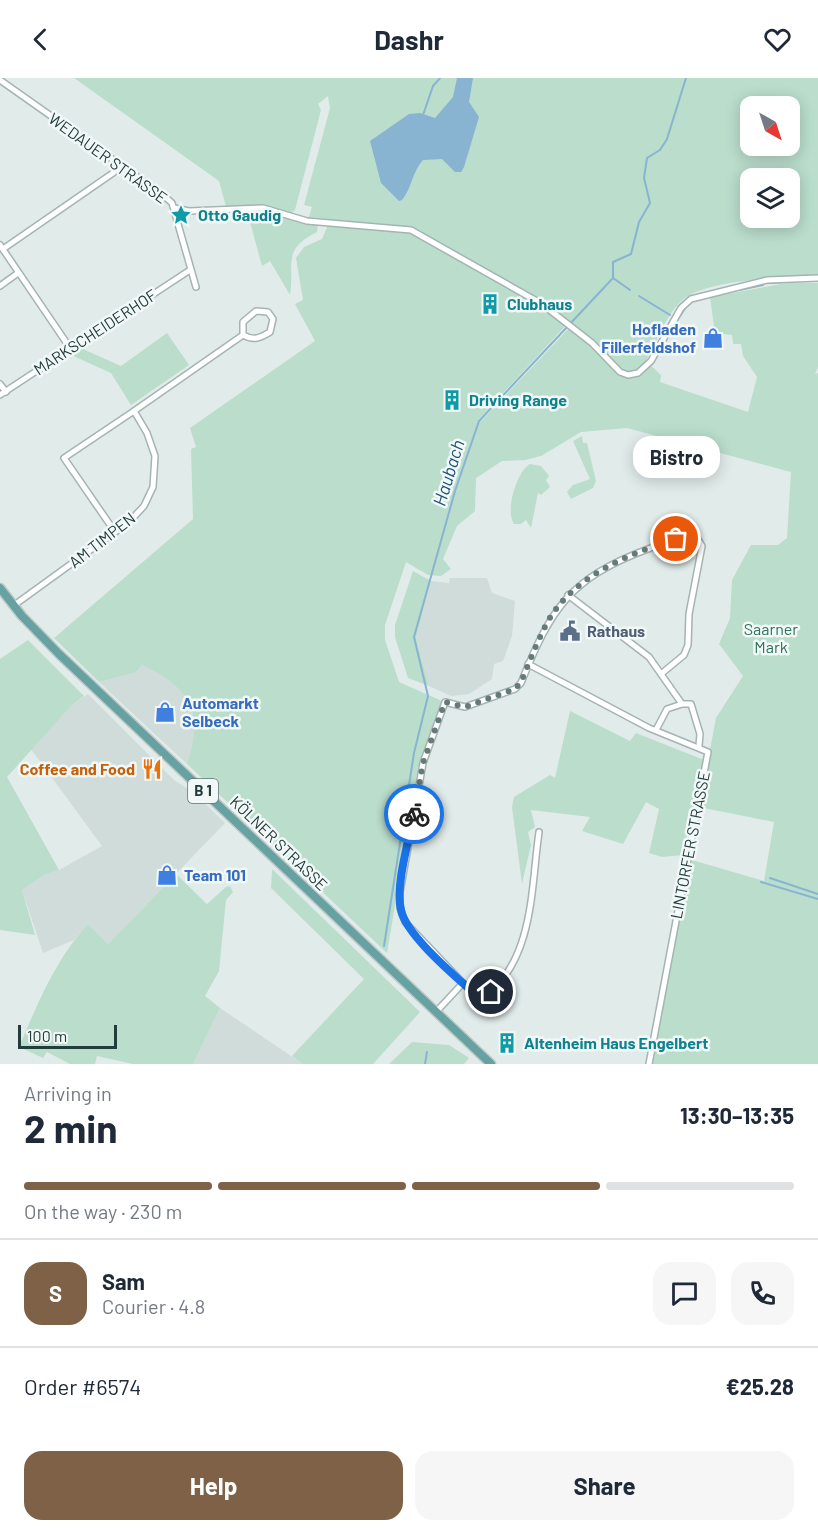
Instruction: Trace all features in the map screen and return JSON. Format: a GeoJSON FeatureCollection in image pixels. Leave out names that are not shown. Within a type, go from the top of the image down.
{"type":"FeatureCollection","features":[{"type":"Feature","properties":{"kind":"main road","name":"KÖLNER STRASSE"},"geometry":{"type":"LineString","coordinates":[[0,588],[13,606],[59,654],[491,1064]]}},
{"type":"Feature","properties":{"kind":"street","name":"WEDAUER STRASSE"},"geometry":{"type":"LineString","coordinates":[[0,80],[163,195],[174,208],[189,211],[263,208],[307,220],[411,230],[542,304],[571,325],[620,372],[628,375],[638,373],[651,361],[681,308],[691,299],[767,280],[818,278]]}},
{"type":"Feature","properties":{"kind":"street"},"geometry":{"type":"LineString","coordinates":[[70,348],[1,247],[113,173],[120,165]]}},
{"type":"Feature","properties":{"kind":"street"},"geometry":{"type":"LineString","coordinates":[[174,208],[196,288]]}},
{"type":"Feature","properties":{"kind":"street","name":"MARKSCHEIDERHOF"},"geometry":{"type":"LineString","coordinates":[[3,394],[190,270]]}},
{"type":"Feature","properties":{"kind":"street"},"geometry":{"type":"LineString","coordinates":[[0,286],[18,273]]}},
{"type":"Feature","properties":{"kind":"street"},"geometry":{"type":"LineString","coordinates":[[256,311],[268,312],[273,319],[270,332],[261,338],[251,339],[243,335],[243,322],[256,311]]}},
{"type":"Feature","properties":{"kind":"street"},"geometry":{"type":"LineString","coordinates":[[115,532],[64,458],[243,335]]}},
{"type":"Feature","properties":{"kind":"street"},"geometry":{"type":"LineString","coordinates":[[0,384],[3,394]]}},
{"type":"Feature","properties":{"kind":"street","name":"AM TIMPEN"},"geometry":{"type":"LineString","coordinates":[[13,606],[138,514],[149,497],[155,478],[152,445],[134,411]]}},
{"type":"Feature","properties":{"kind":"street"},"geometry":{"type":"LineString","coordinates":[[539,832],[524,934],[517,959],[508,974],[487,995],[478,996],[416,936],[405,922],[400,908],[423,763],[445,702],[465,707],[506,694],[521,682],[547,622],[568,595],[594,575],[627,557],[690,535],[699,538],[702,546],[689,614],[688,645],[684,655],[661,674]]}},
{"type":"Feature","properties":{"kind":"street"},"geometry":{"type":"LineString","coordinates":[[568,595],[643,651],[682,704]]}},
{"type":"Feature","properties":{"kind":"street","name":"LINTORFER STRASSE"},"geometry":{"type":"LineString","coordinates":[[528,664],[656,730],[699,746],[708,752],[649,1064]]}},
{"type":"Feature","properties":{"kind":"street"},"geometry":{"type":"LineString","coordinates":[[656,730],[667,709],[682,704],[691,704],[700,734],[699,746]]}},
{"type":"Feature","properties":{"kind":"street"},"geometry":{"type":"LineString","coordinates":[[435,1012],[463,983]]}},
{"type":"Feature","properties":{"kind":"shaded area"},"geometry":{"type":"Polygon","coordinates":[[[450,578],[487,578],[492,593],[515,601],[512,636],[503,661],[494,664],[492,679],[469,694],[451,696],[429,686],[416,638],[431,581],[449,583],[450,578]]]}},
{"type":"Feature","properties":{"kind":"shaded area"},"geometry":{"type":"Polygon","coordinates":[[[142,665],[168,677],[189,699],[194,720],[195,742],[187,764],[99,682],[135,673],[142,665]]]}},
{"type":"Feature","properties":{"kind":"shaded area"},"geometry":{"type":"Polygon","coordinates":[[[88,694],[174,780],[194,793],[225,823],[108,944],[88,924],[74,940],[43,953],[22,890],[44,875],[59,870],[102,846],[31,749],[71,706],[88,694]]]}},
{"type":"Feature","properties":{"kind":"shaded area"},"geometry":{"type":"Polygon","coordinates":[[[220,1008],[303,1064],[193,1064],[220,1008]]]}},
{"type":"Feature","properties":{"kind":"green space","name":"Saarner Mark"},"geometry":{"type":"Polygon","coordinates":[[[74,78],[818,78],[818,276],[749,280],[696,292],[685,298],[673,311],[646,361],[661,375],[660,382],[748,412],[757,377],[743,356],[741,344],[733,344],[732,335],[715,333],[710,297],[787,283],[818,283],[818,367],[815,374],[818,373],[818,1064],[653,1064],[687,863],[692,860],[764,881],[774,822],[699,807],[716,718],[743,676],[719,644],[730,618],[732,580],[751,545],[778,545],[787,538],[791,472],[627,428],[581,432],[541,456],[525,460],[502,461],[476,478],[475,511],[457,526],[443,559],[451,569],[441,576],[428,575],[406,562],[385,625],[385,640],[399,682],[442,701],[418,768],[387,953],[187,764],[194,730],[193,716],[182,693],[172,683],[142,665],[135,673],[99,682],[54,638],[193,519],[191,449],[196,447],[190,428],[315,341],[295,304],[303,300],[296,258],[304,247],[322,239],[328,225],[408,232],[411,227],[309,217],[312,207],[304,205],[330,108],[328,96],[318,104],[321,110],[295,210],[291,213],[263,205],[226,207],[219,181],[74,78]],[[569,322],[478,420],[482,420],[573,324],[569,322]]]}},
{"type":"Feature","properties":{"kind":"green space"},"geometry":{"type":"Polygon","coordinates":[[[261,210],[318,224],[317,232],[298,245],[294,251],[290,295],[270,261],[262,266],[247,211],[261,210]]]}},
{"type":"Feature","properties":{"kind":"green space"},"geometry":{"type":"Polygon","coordinates":[[[167,333],[189,365],[131,405],[111,373],[69,354],[85,344],[85,350],[121,366],[167,333]]]}},
{"type":"Feature","properties":{"kind":"green space"},"geometry":{"type":"Polygon","coordinates":[[[582,436],[583,443],[587,443],[596,481],[593,488],[571,499],[567,492],[573,485],[590,479],[573,441],[582,436]]]}},
{"type":"Feature","properties":{"kind":"green space"},"geometry":{"type":"Polygon","coordinates":[[[530,464],[541,466],[549,476],[546,480],[550,487],[541,495],[538,493],[531,528],[526,520],[521,524],[514,524],[511,511],[516,483],[530,464]]]}},
{"type":"Feature","properties":{"kind":"green space"},"geometry":{"type":"Polygon","coordinates":[[[413,571],[431,581],[416,638],[429,686],[408,678],[395,637],[395,625],[413,571]]]}},
{"type":"Feature","properties":{"kind":"green space"},"geometry":{"type":"Polygon","coordinates":[[[28,640],[84,696],[71,706],[7,777],[59,870],[44,875],[22,890],[35,935],[0,930],[0,659],[28,640]]]}},
{"type":"Feature","properties":{"kind":"green space"},"geometry":{"type":"Polygon","coordinates":[[[570,711],[630,741],[636,733],[704,760],[683,855],[662,857],[649,853],[659,809],[646,802],[623,844],[582,831],[590,817],[531,810],[535,827],[528,832],[531,845],[522,884],[512,807],[514,797],[550,775],[555,778],[570,711]]]}},
{"type":"Feature","properties":{"kind":"green space"},"geometry":{"type":"Polygon","coordinates":[[[272,869],[420,1012],[373,1064],[303,1064],[292,1056],[364,979],[271,888],[272,869]]]}},
{"type":"Feature","properties":{"kind":"green space"},"geometry":{"type":"Polygon","coordinates":[[[176,874],[207,904],[226,887],[230,886],[233,892],[226,900],[219,971],[205,996],[220,1008],[193,1064],[133,1064],[97,1056],[95,1064],[70,1064],[47,1052],[43,1058],[19,1047],[40,998],[57,967],[88,924],[108,944],[176,874]]]}},
{"type":"Feature","properties":{"kind":"green space"},"geometry":{"type":"Polygon","coordinates":[[[412,1042],[449,1045],[469,1058],[464,1064],[389,1064],[412,1042]]]}},
{"type":"Feature","properties":{"kind":"water"},"geometry":{"type":"Polygon","coordinates":[[[457,78],[473,78],[469,102],[479,117],[464,167],[461,172],[455,172],[442,159],[423,160],[405,195],[399,201],[381,183],[370,141],[409,114],[420,113],[435,118],[453,97],[457,78]]]}},
{"type":"Feature","properties":{"kind":"waterway"},"geometry":{"type":"LineString","coordinates":[[423,115],[433,86],[440,78]]}},
{"type":"Feature","properties":{"kind":"waterway","name":"Haubach"},"geometry":{"type":"LineString","coordinates":[[384,946],[414,753],[428,696],[414,637],[455,491],[479,421],[613,278],[613,262],[631,254],[639,222],[650,203],[644,178],[647,158],[660,150],[667,139],[686,78]]}},
{"type":"Feature","properties":{"kind":"waterway"},"geometry":{"type":"LineString","coordinates":[[613,278],[630,290]]}},
{"type":"Feature","properties":{"kind":"waterway"},"geometry":{"type":"LineString","coordinates":[[797,281],[818,281]]}},
{"type":"Feature","properties":{"kind":"waterway"},"geometry":{"type":"LineString","coordinates":[[770,283],[785,282]]}},
{"type":"Feature","properties":{"kind":"waterway"},"geometry":{"type":"LineString","coordinates":[[739,290],[763,285]]}},
{"type":"Feature","properties":{"kind":"waterway"},"geometry":{"type":"LineString","coordinates":[[639,296],[670,315]]}},
{"type":"Feature","properties":{"kind":"waterway"},"geometry":{"type":"LineString","coordinates":[[678,319],[686,307]]}},
{"type":"Feature","properties":{"kind":"waterway"},"geometry":{"type":"LineString","coordinates":[[770,878],[818,894]]}},
{"type":"Feature","properties":{"kind":"waterway"},"geometry":{"type":"LineString","coordinates":[[761,882],[818,899]]}},
{"type":"Feature","properties":{"kind":"waterway","name":"Haubach"},"geometry":{"type":"LineString","coordinates":[[425,1064],[427,1052]]}},
{"type":"Feature","properties":{"kind":"way so far"},"geometry":{"type":"LineString","coordinates":[[414,814],[423,763],[445,702],[456,707],[465,707],[515,689],[521,682],[547,622],[568,595],[586,580],[627,557],[676,539]]}},
{"type":"Feature","properties":{"kind":"place","name":"Otto Gaudig"},"geometry":{"type":"Point","coordinates":[181,215]}},
{"type":"Feature","properties":{"kind":"place","name":"Clubhaus"},"geometry":{"type":"Point","coordinates":[490,304]}},
{"type":"Feature","properties":{"kind":"place","name":"Hofladen Fillerfeldshof"},"geometry":{"type":"Point","coordinates":[713,338]}},
{"type":"Feature","properties":{"kind":"place","name":"Driving Range"},"geometry":{"type":"Point","coordinates":[452,400]}},
{"type":"Feature","properties":{"kind":"place","name":"Bistro"},"geometry":{"type":"Point","coordinates":[676,539]}},
{"type":"Feature","properties":{"kind":"place","name":"Rathaus"},"geometry":{"type":"Point","coordinates":[570,631]}},
{"type":"Feature","properties":{"kind":"place","name":"Automarkt Selbeck"},"geometry":{"type":"Point","coordinates":[165,712]}},
{"type":"Feature","properties":{"kind":"place","name":"Coffee and Food"},"geometry":{"type":"Point","coordinates":[152,769]}},
{"type":"Feature","properties":{"kind":"place","name":"Team 101"},"geometry":{"type":"Point","coordinates":[167,875]}},
{"type":"Feature","properties":{"kind":"place","name":"Altenheim Haus Engelbert"},"geometry":{"type":"Point","coordinates":[507,1043]}},
{"type":"Feature","properties":{"kind":"route"},"geometry":{"type":"LineString","coordinates":[[414,814],[400,892],[402,916],[416,936],[474,993],[483,997],[491,992]]}}]}
